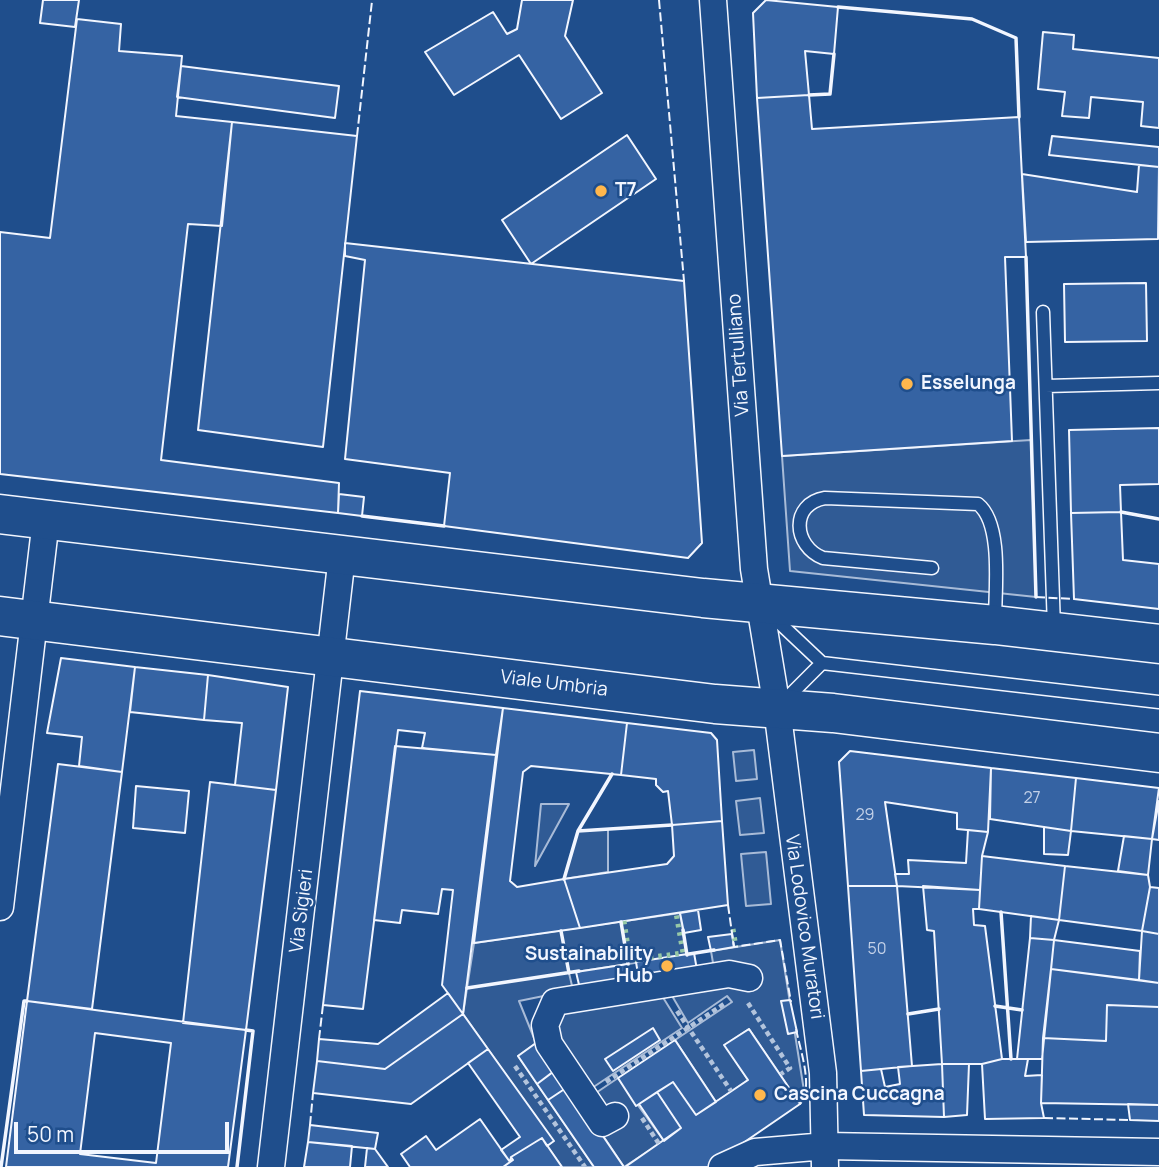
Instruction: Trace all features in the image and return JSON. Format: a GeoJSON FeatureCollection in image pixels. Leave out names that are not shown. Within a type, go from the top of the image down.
{"type":"FeatureCollection","features":[{"type":"Feature","properties":{"kind":"main road"},"geometry":{"type":"LineString","coordinates":[[0,514],[759,604],[995,625],[1159,644]]}},
{"type":"Feature","properties":{"kind":"main road","name":"Viale Umbria"},"geometry":{"type":"LineString","coordinates":[[18,618],[715,705],[776,708],[1159,753]]}},
{"type":"Feature","properties":{"kind":"street","name":"Via Tertulliano"},"geometry":{"type":"LineString","coordinates":[[713,0],[751,535],[776,708]]}},
{"type":"Feature","properties":{"kind":"street"},"geometry":{"type":"LineString","coordinates":[[0,907],[18,618],[46,520]]}},
{"type":"Feature","properties":{"kind":"street"},"geometry":{"type":"LineString","coordinates":[[332,656],[342,556]]}},
{"type":"Feature","properties":{"kind":"street","name":"Via Sigieri"},"geometry":{"type":"LineString","coordinates":[[271,1167],[332,656]]}},
{"type":"Feature","properties":{"kind":"street","name":"Via Lodovico Muratori"},"geometry":{"type":"LineString","coordinates":[[776,708],[823,1073],[825,1157]]}},
{"type":"Feature","properties":{"kind":"street"},"geometry":{"type":"LineString","coordinates":[[624,1120],[602,1123],[549,1044],[543,1004],[729,974],[745,986]]}},
{"type":"Feature","properties":{"kind":"street"},"geometry":{"type":"LineString","coordinates":[[722,1167],[755,1152],[825,1157],[1159,1152]]}},
{"type":"Feature","properties":{"kind":"lane"},"geometry":{"type":"LineString","coordinates":[[1043,312],[1054,632]]}},
{"type":"Feature","properties":{"kind":"lane"},"geometry":{"type":"LineString","coordinates":[[1046,386],[1159,383]]}},
{"type":"Feature","properties":{"kind":"lane"},"geometry":{"type":"LineString","coordinates":[[932,568],[823,558],[814,554],[801,538],[799,518],[803,509],[814,500],[824,498],[978,504],[988,512],[993,528],[995,625]]}},
{"type":"Feature","properties":{"kind":"lane"},"geometry":{"type":"LineString","coordinates":[[759,604],[822,663],[1159,702]]}},
{"type":"Feature","properties":{"kind":"lane"},"geometry":{"type":"LineString","coordinates":[[776,708],[822,663]]}},
{"type":"Feature","properties":{"kind":"path"},"geometry":{"type":"LineString","coordinates":[[660,985],[731,1091]]}},
{"type":"Feature","properties":{"kind":"path"},"geometry":{"type":"LineString","coordinates":[[745,986],[790,1068],[781,1074]]}},
{"type":"Feature","properties":{"kind":"path"},"geometry":{"type":"LineString","coordinates":[[599,1087],[730,1000]]}},
{"type":"Feature","properties":{"kind":"path"},"geometry":{"type":"LineString","coordinates":[[514,1066],[585,1167]]}},
{"type":"Feature","properties":{"kind":"path"},"geometry":{"type":"LineString","coordinates":[[624,1120],[642,1118],[659,1144]]}},
{"type":"Feature","properties":{"kind":"shaded area"},"geometry":{"type":"Polygon","coordinates":[[[1031,440],[1036,597],[790,571],[782,456],[1031,440]]]}},
{"type":"Feature","properties":{"kind":"shaded area"},"geometry":{"type":"Polygon","coordinates":[[[754,750],[757,779],[736,781],[733,752],[754,750]]]}},
{"type":"Feature","properties":{"kind":"shaded area"},"geometry":{"type":"Polygon","coordinates":[[[760,798],[764,833],[740,835],[736,801],[760,798]]]}},
{"type":"Feature","properties":{"kind":"shaded area"},"geometry":{"type":"Polygon","coordinates":[[[541,804],[569,804],[535,866],[541,804]]]}},
{"type":"Feature","properties":{"kind":"shaded area"},"geometry":{"type":"Polygon","coordinates":[[[608,829],[608,872],[564,879],[578,831],[608,829]]]}},
{"type":"Feature","properties":{"kind":"shaded area"},"geometry":{"type":"Polygon","coordinates":[[[766,852],[771,904],[746,906],[741,854],[766,852]]]}},
{"type":"Feature","properties":{"kind":"shaded area"},"geometry":{"type":"Polygon","coordinates":[[[680,913],[687,955],[569,973],[573,990],[519,1001],[536,1043],[518,1056],[594,1167],[562,1167],[547,1146],[553,1141],[463,1014],[474,943],[680,913]]]}},
{"type":"Feature","properties":{"kind":"shaded area"},"geometry":{"type":"Polygon","coordinates":[[[780,940],[805,1097],[800,1104],[749,1029],[725,1045],[748,1080],[716,1102],[675,1040],[732,1002],[727,996],[688,1023],[668,989],[716,981],[711,951],[780,940]]]}},
{"type":"Feature","properties":{"kind":"shaded area"},"geometry":{"type":"Polygon","coordinates":[[[659,991],[682,1028],[589,1090],[556,1040],[558,1013],[659,991]]]}},
{"type":"Feature","properties":{"kind":"shaded area"},"geometry":{"type":"Polygon","coordinates":[[[618,1078],[664,1141],[624,1167],[581,1103],[618,1078]]]}},
{"type":"Feature","properties":{"kind":"building"},"geometry":{"type":"Polygon","coordinates":[[[43,0],[79,0],[75,27],[40,23],[43,0]]]}},
{"type":"Feature","properties":{"kind":"building"},"geometry":{"type":"Polygon","coordinates":[[[522,0],[573,0],[565,36],[602,93],[561,119],[519,55],[454,95],[425,52],[493,12],[507,34],[517,29],[522,0]]]}},
{"type":"Feature","properties":{"kind":"building"},"geometry":{"type":"Polygon","coordinates":[[[766,0],[838,7],[834,54],[805,51],[809,95],[757,98],[753,13],[766,0]]]}},
{"type":"Feature","properties":{"kind":"building"},"geometry":{"type":"Polygon","coordinates":[[[77,19],[121,24],[119,51],[182,56],[176,116],[232,122],[222,226],[188,224],[161,460],[339,483],[338,513],[0,474],[0,232],[50,238],[77,19]]]}},
{"type":"Feature","properties":{"kind":"building"},"geometry":{"type":"Polygon","coordinates":[[[1043,32],[1074,35],[1073,49],[1159,58],[1159,128],[1141,126],[1143,102],[1091,97],[1089,118],[1062,116],[1065,92],[1038,89],[1043,32]]]}},
{"type":"Feature","properties":{"kind":"building"},"geometry":{"type":"Polygon","coordinates":[[[181,66],[339,86],[335,118],[177,97],[181,66]]]}},
{"type":"Feature","properties":{"kind":"building"},"geometry":{"type":"Polygon","coordinates":[[[809,95],[812,129],[1019,117],[1026,257],[1005,257],[1012,441],[782,456],[757,98],[809,95]]]}},
{"type":"Feature","properties":{"kind":"building"},"geometry":{"type":"Polygon","coordinates":[[[232,122],[357,136],[323,447],[198,430],[232,122]]]}},
{"type":"Feature","properties":{"kind":"building"},"geometry":{"type":"Polygon","coordinates":[[[627,135],[656,179],[531,264],[502,220],[627,135]]]}},
{"type":"Feature","properties":{"kind":"building"},"geometry":{"type":"Polygon","coordinates":[[[1052,136],[1159,147],[1159,167],[1049,155],[1052,136]]]}},
{"type":"Feature","properties":{"kind":"building"},"geometry":{"type":"Polygon","coordinates":[[[1139,165],[1159,167],[1158,239],[1026,242],[1022,174],[1137,192],[1139,165]]]}},
{"type":"Feature","properties":{"kind":"building"},"geometry":{"type":"Polygon","coordinates":[[[345,243],[684,281],[702,543],[688,558],[444,526],[450,473],[345,459],[365,260],[345,256],[345,243]]]}},
{"type":"Feature","properties":{"kind":"building"},"geometry":{"type":"Polygon","coordinates":[[[1146,283],[1147,341],[1065,342],[1064,284],[1146,283]]]}},
{"type":"Feature","properties":{"kind":"building"},"geometry":{"type":"Polygon","coordinates":[[[1159,428],[1159,484],[1120,485],[1121,512],[1071,513],[1069,430],[1159,428]]]}},
{"type":"Feature","properties":{"kind":"building"},"geometry":{"type":"Polygon","coordinates":[[[339,494],[364,497],[362,516],[338,513],[339,494]]]}},
{"type":"Feature","properties":{"kind":"building"},"geometry":{"type":"Polygon","coordinates":[[[1121,512],[1123,560],[1159,564],[1159,609],[1074,599],[1071,513],[1121,512]]]}},
{"type":"Feature","properties":{"kind":"building"},"geometry":{"type":"Polygon","coordinates":[[[61,658],[135,667],[122,772],[79,766],[82,737],[47,733],[61,658]]]}},
{"type":"Feature","properties":{"kind":"building"},"geometry":{"type":"Polygon","coordinates":[[[135,667],[208,675],[204,720],[130,712],[135,667]]]}},
{"type":"Feature","properties":{"kind":"building"},"geometry":{"type":"Polygon","coordinates":[[[208,675],[288,687],[276,790],[235,785],[242,723],[204,720],[208,675]]]}},
{"type":"Feature","properties":{"kind":"building"},"geometry":{"type":"Polygon","coordinates":[[[360,691],[503,708],[496,755],[422,748],[425,733],[398,730],[363,1009],[323,1005],[360,691]]]}},
{"type":"Feature","properties":{"kind":"building"},"geometry":{"type":"Polygon","coordinates":[[[503,708],[627,723],[621,775],[531,766],[523,772],[510,881],[517,887],[564,879],[580,928],[474,943],[503,708]]]}},
{"type":"Feature","properties":{"kind":"building"},"geometry":{"type":"Polygon","coordinates":[[[627,723],[711,733],[717,740],[722,821],[672,825],[668,791],[663,792],[656,785],[656,779],[621,775],[627,723]]]}},
{"type":"Feature","properties":{"kind":"building"},"geometry":{"type":"Polygon","coordinates":[[[395,746],[496,755],[463,1014],[442,985],[453,890],[442,889],[438,914],[402,910],[400,923],[374,920],[395,746]]]}},
{"type":"Feature","properties":{"kind":"building"},"geometry":{"type":"Polygon","coordinates":[[[850,751],[991,768],[988,832],[957,829],[957,813],[885,802],[897,886],[848,886],[839,762],[850,751]]]}},
{"type":"Feature","properties":{"kind":"building"},"geometry":{"type":"Polygon","coordinates":[[[58,764],[122,772],[92,1009],[27,1001],[58,764]]]}},
{"type":"Feature","properties":{"kind":"building"},"geometry":{"type":"Polygon","coordinates":[[[991,768],[1076,778],[1071,831],[990,819],[991,768]]]}},
{"type":"Feature","properties":{"kind":"building"},"geometry":{"type":"Polygon","coordinates":[[[1076,778],[1159,788],[1152,839],[1071,831],[1076,778]]]}},
{"type":"Feature","properties":{"kind":"building"},"geometry":{"type":"Polygon","coordinates":[[[210,782],[276,790],[246,1030],[183,1023],[210,782]]]}},
{"type":"Feature","properties":{"kind":"building"},"geometry":{"type":"Polygon","coordinates":[[[136,786],[189,791],[185,833],[133,828],[136,786]]]}},
{"type":"Feature","properties":{"kind":"building"},"geometry":{"type":"Polygon","coordinates":[[[1159,801],[1159,840],[1152,839],[1159,801]]]}},
{"type":"Feature","properties":{"kind":"building"},"geometry":{"type":"Polygon","coordinates":[[[722,821],[728,905],[580,928],[564,879],[667,864],[674,856],[672,825],[722,821]]]}},
{"type":"Feature","properties":{"kind":"building"},"geometry":{"type":"Polygon","coordinates":[[[1044,827],[1071,831],[1068,855],[1044,854],[1044,827]]]}},
{"type":"Feature","properties":{"kind":"building"},"geometry":{"type":"Polygon","coordinates":[[[968,830],[988,832],[982,856],[980,890],[897,886],[895,874],[909,874],[908,860],[966,863],[968,830]]]}},
{"type":"Feature","properties":{"kind":"building"},"geometry":{"type":"Polygon","coordinates":[[[1124,836],[1152,839],[1148,875],[1118,871],[1124,836]]]}},
{"type":"Feature","properties":{"kind":"building"},"geometry":{"type":"Polygon","coordinates":[[[982,856],[1065,866],[1059,920],[979,909],[982,856]]]}},
{"type":"Feature","properties":{"kind":"building"},"geometry":{"type":"Polygon","coordinates":[[[1065,866],[1148,875],[1150,887],[1142,931],[1059,920],[1065,866]]]}},
{"type":"Feature","properties":{"kind":"building"},"geometry":{"type":"Polygon","coordinates":[[[848,886],[897,886],[912,1066],[861,1071],[848,886]]]}},
{"type":"Feature","properties":{"kind":"building"},"geometry":{"type":"Polygon","coordinates":[[[923,886],[980,890],[979,909],[973,909],[974,925],[985,926],[1002,1059],[982,1064],[942,1064],[934,931],[927,930],[923,886]]]}},
{"type":"Feature","properties":{"kind":"building"},"geometry":{"type":"Polygon","coordinates":[[[1150,887],[1159,888],[1159,934],[1142,931],[1150,887]]]}},
{"type":"Feature","properties":{"kind":"building"},"geometry":{"type":"Polygon","coordinates":[[[698,910],[701,930],[684,933],[680,913],[698,910]]]}},
{"type":"Feature","properties":{"kind":"building"},"geometry":{"type":"Polygon","coordinates":[[[1031,916],[1059,920],[1054,940],[1030,938],[1031,916]]]}},
{"type":"Feature","properties":{"kind":"building"},"geometry":{"type":"Polygon","coordinates":[[[1142,931],[1159,934],[1159,983],[1139,980],[1142,931]]]}},
{"type":"Feature","properties":{"kind":"building"},"geometry":{"type":"Polygon","coordinates":[[[732,934],[734,947],[711,951],[708,937],[732,934]]]}},
{"type":"Feature","properties":{"kind":"building"},"geometry":{"type":"Polygon","coordinates":[[[1030,938],[1054,940],[1042,1059],[1017,1059],[1030,938]]]}},
{"type":"Feature","properties":{"kind":"building"},"geometry":{"type":"Polygon","coordinates":[[[1054,940],[1140,951],[1139,980],[1051,969],[1054,940]]]}},
{"type":"Feature","properties":{"kind":"building","name":"Sustainability Hub"},"geometry":{"type":"Polygon","coordinates":[[[694,953],[697,970],[639,980],[636,962],[694,953]]]}},
{"type":"Feature","properties":{"kind":"building"},"geometry":{"type":"Polygon","coordinates":[[[628,964],[630,981],[580,989],[576,972],[628,964]]]}},
{"type":"Feature","properties":{"kind":"building"},"geometry":{"type":"Polygon","coordinates":[[[1051,969],[1159,983],[1159,1007],[1107,1005],[1106,1041],[1043,1038],[1051,969]]]}},
{"type":"Feature","properties":{"kind":"building"},"geometry":{"type":"Polygon","coordinates":[[[448,993],[463,1014],[385,1069],[317,1061],[319,1039],[378,1044],[448,993]]]}},
{"type":"Feature","properties":{"kind":"building"},"geometry":{"type":"Polygon","coordinates":[[[790,1000],[797,1032],[788,1034],[781,1001],[790,1000]]]}},
{"type":"Feature","properties":{"kind":"building"},"geometry":{"type":"Polygon","coordinates":[[[27,1001],[246,1030],[228,1167],[6,1167],[27,1001]],[[95,1033],[80,1154],[156,1163],[171,1043],[95,1033]]]}},
{"type":"Feature","properties":{"kind":"building"},"geometry":{"type":"Polygon","coordinates":[[[1107,1005],[1159,1007],[1159,1105],[1041,1103],[1043,1038],[1106,1041],[1107,1005]]]}},
{"type":"Feature","properties":{"kind":"building"},"geometry":{"type":"Polygon","coordinates":[[[463,1014],[488,1049],[411,1104],[313,1093],[317,1061],[385,1069],[463,1014]]]}},
{"type":"Feature","properties":{"kind":"building"},"geometry":{"type":"Polygon","coordinates":[[[653,1028],[660,1040],[613,1071],[605,1059],[653,1028]]]}},
{"type":"Feature","properties":{"kind":"building","name":"Cascina Cuccagna"},"geometry":{"type":"Polygon","coordinates":[[[749,1029],[800,1104],[708,1167],[625,1167],[681,1128],[657,1092],[673,1082],[696,1115],[748,1080],[724,1045],[749,1029]]]}},
{"type":"Feature","properties":{"kind":"building"},"geometry":{"type":"Polygon","coordinates":[[[675,1040],[716,1102],[696,1115],[673,1082],[636,1106],[618,1078],[675,1040]]]}},
{"type":"Feature","properties":{"kind":"building"},"geometry":{"type":"Polygon","coordinates":[[[536,1043],[554,1071],[537,1084],[518,1056],[536,1043]]]}},
{"type":"Feature","properties":{"kind":"building"},"geometry":{"type":"Polygon","coordinates":[[[488,1049],[554,1141],[547,1146],[542,1138],[511,1157],[510,1162],[501,1150],[520,1137],[468,1063],[488,1049]]]}},
{"type":"Feature","properties":{"kind":"building"},"geometry":{"type":"Polygon","coordinates":[[[1002,1059],[1028,1059],[1025,1076],[1042,1075],[1041,1103],[1044,1118],[985,1119],[982,1064],[1002,1059]]]}},
{"type":"Feature","properties":{"kind":"building"},"geometry":{"type":"Polygon","coordinates":[[[942,1064],[969,1064],[967,1115],[944,1117],[942,1064]]]}},
{"type":"Feature","properties":{"kind":"building"},"geometry":{"type":"Polygon","coordinates":[[[942,1064],[944,1117],[864,1115],[861,1071],[881,1069],[885,1087],[900,1084],[898,1067],[942,1064]]]}},
{"type":"Feature","properties":{"kind":"building"},"geometry":{"type":"Polygon","coordinates":[[[557,1069],[569,1086],[548,1100],[537,1084],[557,1069]]]}},
{"type":"Feature","properties":{"kind":"building"},"geometry":{"type":"Polygon","coordinates":[[[569,1086],[624,1167],[594,1167],[548,1100],[569,1086]]]}},
{"type":"Feature","properties":{"kind":"building"},"geometry":{"type":"Polygon","coordinates":[[[657,1092],[681,1128],[664,1141],[639,1104],[657,1092]]]}},
{"type":"Feature","properties":{"kind":"building"},"geometry":{"type":"Polygon","coordinates":[[[1128,1104],[1159,1105],[1159,1121],[1130,1120],[1128,1104]]]}},
{"type":"Feature","properties":{"kind":"building"},"geometry":{"type":"Polygon","coordinates":[[[480,1119],[510,1162],[503,1167],[410,1167],[401,1154],[426,1136],[436,1150],[480,1119]]]}},
{"type":"Feature","properties":{"kind":"building"},"geometry":{"type":"Polygon","coordinates":[[[310,1125],[378,1133],[375,1149],[308,1142],[310,1125]]]}},
{"type":"Feature","properties":{"kind":"building"},"geometry":{"type":"Polygon","coordinates":[[[542,1138],[562,1167],[503,1167],[513,1160],[511,1157],[542,1138]]]}},
{"type":"Feature","properties":{"kind":"building"},"geometry":{"type":"Polygon","coordinates":[[[308,1142],[352,1146],[350,1167],[304,1167],[308,1142]]]}},
{"type":"Feature","properties":{"kind":"building"},"geometry":{"type":"Polygon","coordinates":[[[367,1148],[375,1149],[388,1167],[365,1167],[367,1148]]]}},
{"type":"Feature","properties":{"kind":"hedge"},"geometry":{"type":"LineString","coordinates":[[624,921],[630,960],[683,953],[676,913]]}},
{"type":"Feature","properties":{"kind":"hedge"},"geometry":{"type":"LineString","coordinates":[[733,929],[736,947]]}},
{"type":"Feature","properties":{"kind":"fence"},"geometry":{"type":"LineString","coordinates":[[659,0],[684,281]]}},
{"type":"Feature","properties":{"kind":"fence"},"geometry":{"type":"LineString","coordinates":[[357,136],[372,1]]}},
{"type":"Feature","properties":{"kind":"fence"},"geometry":{"type":"LineString","coordinates":[[1036,597],[1074,599]]}},
{"type":"Feature","properties":{"kind":"fence"},"geometry":{"type":"LineString","coordinates":[[728,905],[734,947],[780,940],[791,1002]]}},
{"type":"Feature","properties":{"kind":"fence"},"geometry":{"type":"LineString","coordinates":[[319,1039],[323,1005]]}},
{"type":"Feature","properties":{"kind":"fence"},"geometry":{"type":"LineString","coordinates":[[796,1029],[806,1078],[804,1097],[800,1104]]}},
{"type":"Feature","properties":{"kind":"fence"},"geometry":{"type":"LineString","coordinates":[[310,1125],[313,1093]]}},
{"type":"Feature","properties":{"kind":"fence"},"geometry":{"type":"LineString","coordinates":[[1044,1118],[1130,1120]]}},
{"type":"Feature","properties":{"kind":"wall"},"geometry":{"type":"LineString","coordinates":[[838,7],[972,19],[1016,38],[1019,117]]}},
{"type":"Feature","properties":{"kind":"wall"},"geometry":{"type":"LineString","coordinates":[[809,95],[830,94],[834,54]]}},
{"type":"Feature","properties":{"kind":"wall"},"geometry":{"type":"LineString","coordinates":[[1026,257],[1036,597]]}},
{"type":"Feature","properties":{"kind":"wall"},"geometry":{"type":"LineString","coordinates":[[1121,512],[1159,519]]}},
{"type":"Feature","properties":{"kind":"wall"},"geometry":{"type":"LineString","coordinates":[[362,516],[444,526]]}},
{"type":"Feature","properties":{"kind":"wall"},"geometry":{"type":"LineString","coordinates":[[564,879],[578,831],[612,774]]}},
{"type":"Feature","properties":{"kind":"wall"},"geometry":{"type":"LineString","coordinates":[[578,831],[672,825]]}},
{"type":"Feature","properties":{"kind":"wall"},"geometry":{"type":"LineString","coordinates":[[1001,912],[1011,1059]]}},
{"type":"Feature","properties":{"kind":"wall"},"geometry":{"type":"LineString","coordinates":[[621,922],[628,964]]}},
{"type":"Feature","properties":{"kind":"wall"},"geometry":{"type":"LineString","coordinates":[[683,930],[687,955]]}},
{"type":"Feature","properties":{"kind":"wall"},"geometry":{"type":"LineString","coordinates":[[561,931],[569,973]]}},
{"type":"Feature","properties":{"kind":"wall"},"geometry":{"type":"LineString","coordinates":[[689,954],[714,950]]}},
{"type":"Feature","properties":{"kind":"wall"},"geometry":{"type":"LineString","coordinates":[[467,988],[579,971]]}},
{"type":"Feature","properties":{"kind":"wall"},"geometry":{"type":"LineString","coordinates":[[1,1167],[24,1001],[27,1001]]}},
{"type":"Feature","properties":{"kind":"wall"},"geometry":{"type":"LineString","coordinates":[[995,1006],[1022,1010]]}},
{"type":"Feature","properties":{"kind":"wall"},"geometry":{"type":"LineString","coordinates":[[908,1014],[939,1009]]}},
{"type":"Feature","properties":{"kind":"wall"},"geometry":{"type":"LineString","coordinates":[[237,1167],[253,1031],[246,1030]]}},
{"type":"Feature","properties":{"kind":"place","name":"T7"},"geometry":{"type":"Point","coordinates":[601,191]}},
{"type":"Feature","properties":{"kind":"place","name":"Esselunga"},"geometry":{"type":"Point","coordinates":[907,384]}},
{"type":"Feature","properties":{"kind":"place","name":"Sustainability Hub"},"geometry":{"type":"Point","coordinates":[667,966]}},
{"type":"Feature","properties":{"kind":"place","name":"Cascina Cuccagna"},"geometry":{"type":"Point","coordinates":[760,1095]}}]}
